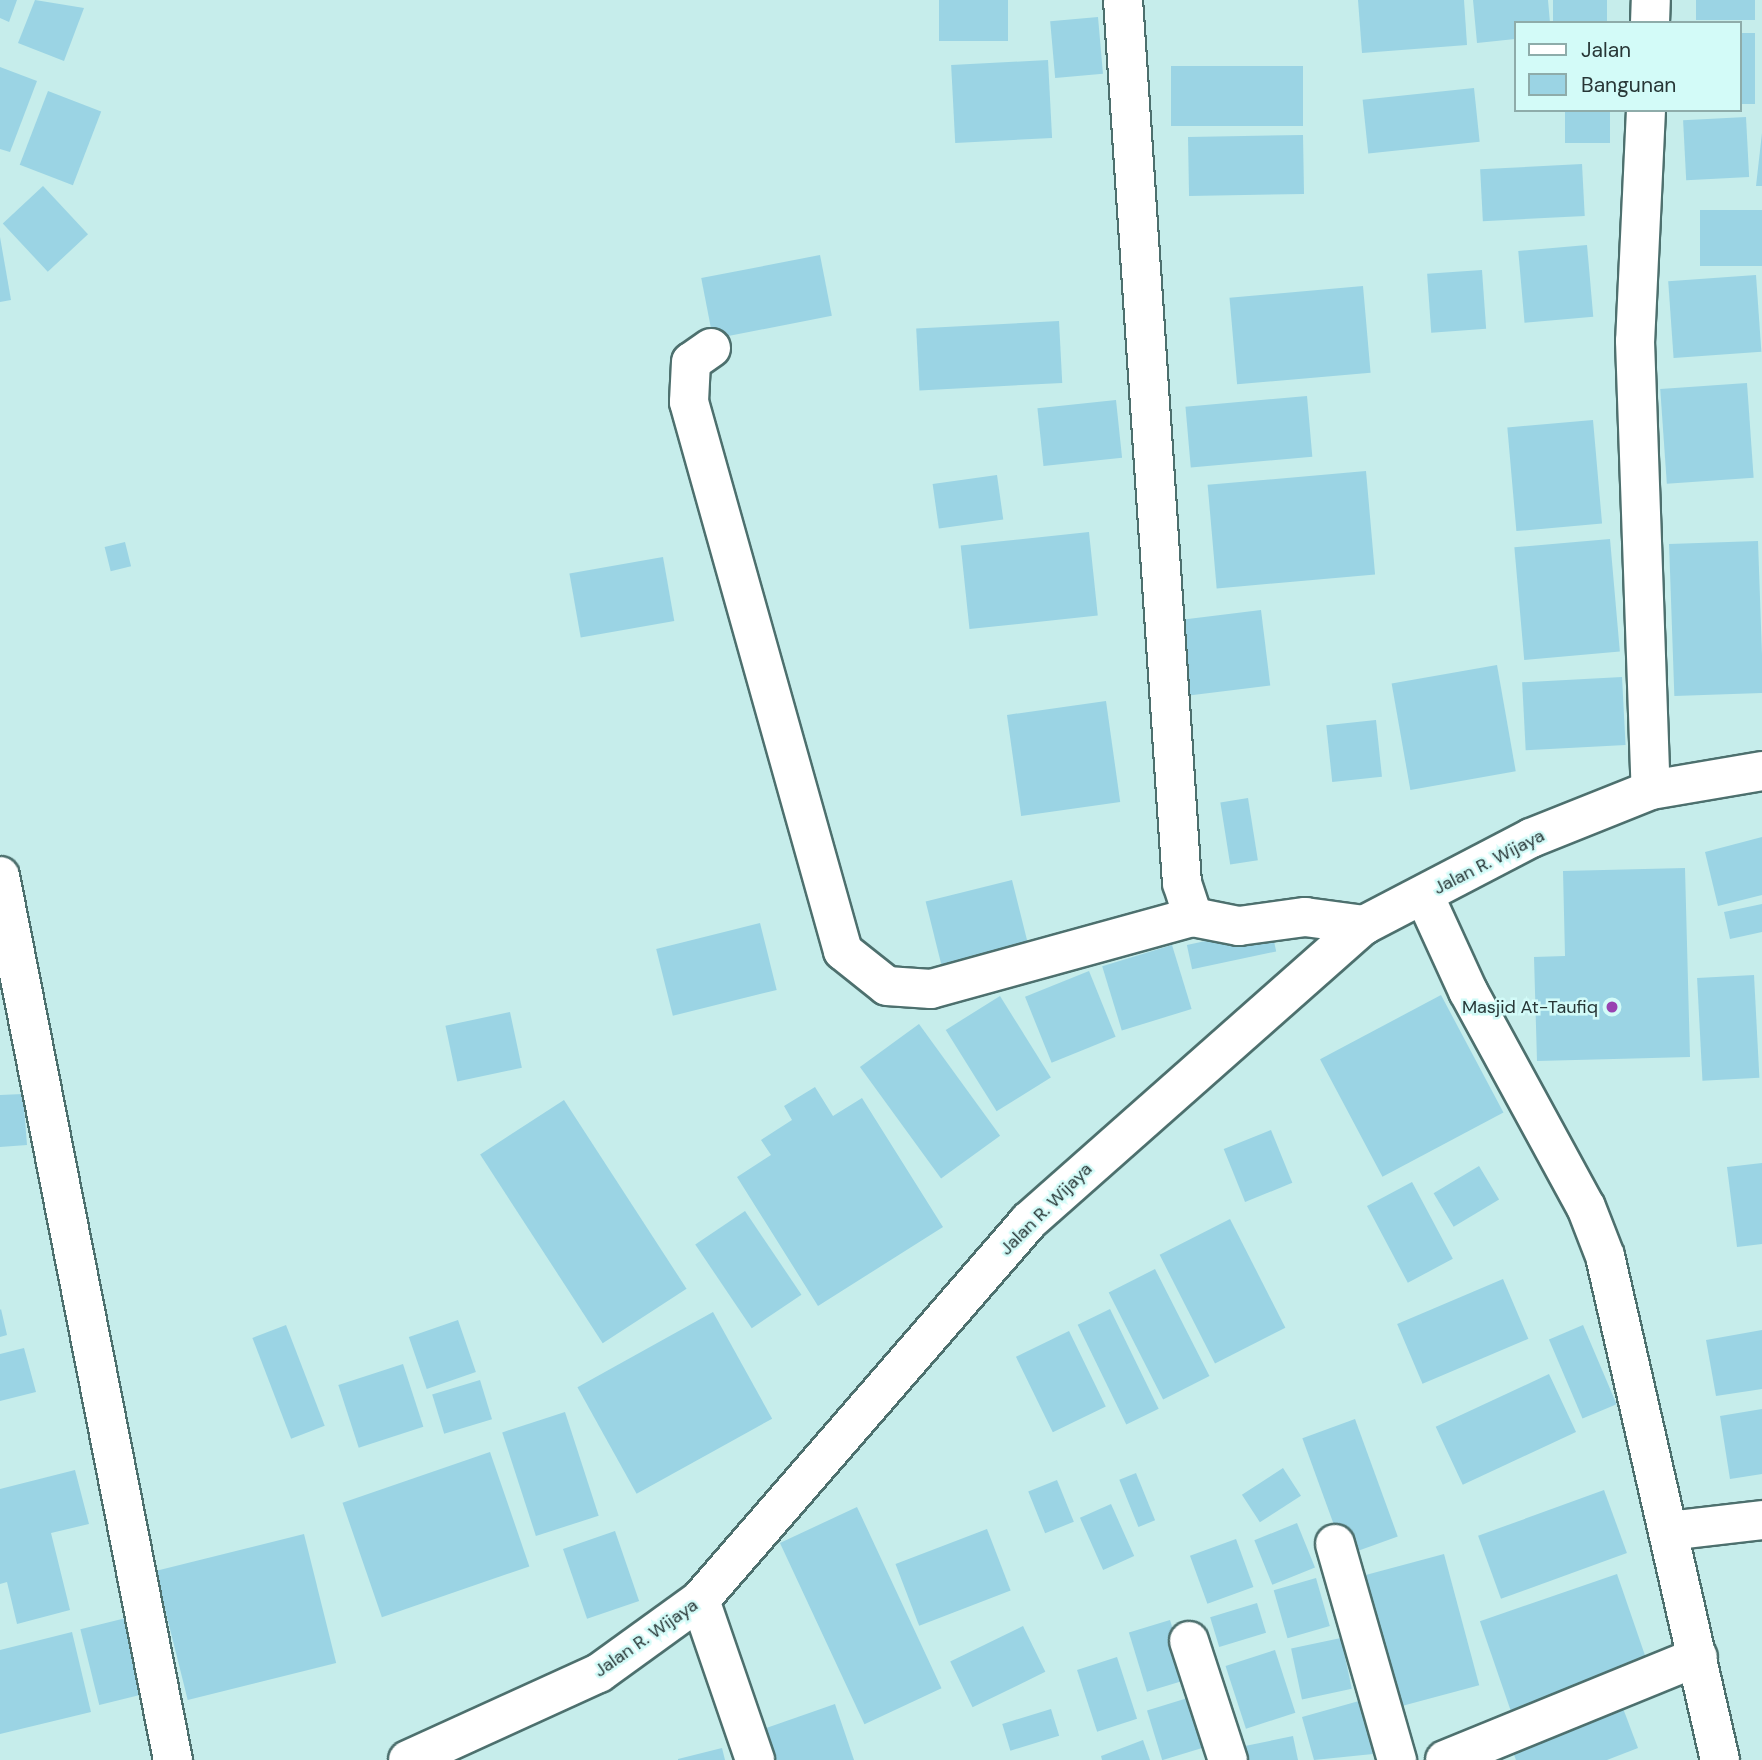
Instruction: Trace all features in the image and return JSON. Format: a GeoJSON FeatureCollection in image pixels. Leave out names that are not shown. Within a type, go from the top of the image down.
{"type":"FeatureCollection","features":[{"type":"Feature","properties":{"kind":"street"},"geometry":{"type":"LineString","coordinates":[[1124,0],[1182,883],[1193,917]]}},
{"type":"Feature","properties":{"kind":"street"},"geometry":{"type":"LineString","coordinates":[[1650,21],[1651,0]]}},
{"type":"Feature","properties":{"kind":"street"},"geometry":{"type":"LineString","coordinates":[[1646,112],[1635,341],[1651,790]]}},
{"type":"Feature","properties":{"kind":"street"},"geometry":{"type":"LineString","coordinates":[[711,348],[691,362],[689,402],[843,951],[887,986],[931,989],[1193,917],[1239,926],[1304,917],[1364,925]]}},
{"type":"Feature","properties":{"kind":"street","name":"Jalan R. Wijaya"},"geometry":{"type":"LineString","coordinates":[[408,1760],[489,1728],[599,1673],[700,1600],[1028,1221],[1364,925],[1531,838],[1651,790],[1762,771]]}},
{"type":"Feature","properties":{"kind":"street"},"geometry":{"type":"LineString","coordinates":[[0,876],[173,1760]]}},
{"type":"Feature","properties":{"kind":"street"},"geometry":{"type":"LineString","coordinates":[[1424,895],[1468,991],[1587,1207],[1605,1256],[1720,1760]]}},
{"type":"Feature","properties":{"kind":"street"},"geometry":{"type":"LineString","coordinates":[[1669,1531],[1762,1520]]}},
{"type":"Feature","properties":{"kind":"street"},"geometry":{"type":"LineString","coordinates":[[1335,1544],[1397,1760]]}},
{"type":"Feature","properties":{"kind":"street"},"geometry":{"type":"LineString","coordinates":[[700,1600],[755,1760]]}},
{"type":"Feature","properties":{"kind":"street"},"geometry":{"type":"LineString","coordinates":[[1189,1641],[1227,1760]]}},
{"type":"Feature","properties":{"kind":"street"},"geometry":{"type":"LineString","coordinates":[[1446,1760],[1698,1657]]}},
{"type":"Feature","properties":{"kind":"building"},"geometry":{"type":"Polygon","coordinates":[[[0,0],[17,0],[9,22],[0,18],[0,0]]]}},
{"type":"Feature","properties":{"kind":"building"},"geometry":{"type":"Polygon","coordinates":[[[35,0],[84,8],[64,61],[18,43],[35,0]]]}},
{"type":"Feature","properties":{"kind":"building"},"geometry":{"type":"Polygon","coordinates":[[[939,0],[1008,0],[1008,41],[939,41],[939,0]]]}},
{"type":"Feature","properties":{"kind":"building"},"geometry":{"type":"Polygon","coordinates":[[[1358,0],[1464,0],[1467,45],[1362,53],[1358,0]]]}},
{"type":"Feature","properties":{"kind":"building"},"geometry":{"type":"Polygon","coordinates":[[[1473,0],[1548,0],[1550,21],[1514,21],[1514,39],[1477,43],[1473,0]]]}},
{"type":"Feature","properties":{"kind":"building"},"geometry":{"type":"Polygon","coordinates":[[[1553,0],[1607,0],[1607,21],[1553,21],[1553,0]]]}},
{"type":"Feature","properties":{"kind":"building"},"geometry":{"type":"Polygon","coordinates":[[[1696,0],[1755,0],[1755,20],[1696,20],[1696,0]]]}},
{"type":"Feature","properties":{"kind":"building"},"geometry":{"type":"Polygon","coordinates":[[[1098,17],[1103,74],[1055,78],[1050,21],[1098,17]]]}},
{"type":"Feature","properties":{"kind":"building"},"geometry":{"type":"Polygon","coordinates":[[[1741,33],[1755,33],[1755,104],[1741,104],[1741,33]]]}},
{"type":"Feature","properties":{"kind":"building"},"geometry":{"type":"Polygon","coordinates":[[[1048,60],[1052,138],[955,143],[951,65],[1048,60]]]}},
{"type":"Feature","properties":{"kind":"building"},"geometry":{"type":"Polygon","coordinates":[[[1171,66],[1303,66],[1303,126],[1171,126],[1171,66]]]}},
{"type":"Feature","properties":{"kind":"building"},"geometry":{"type":"Polygon","coordinates":[[[0,67],[37,81],[10,152],[0,149],[0,67]]]}},
{"type":"Feature","properties":{"kind":"building"},"geometry":{"type":"Polygon","coordinates":[[[1474,88],[1480,142],[1368,153],[1363,100],[1474,88]]]}},
{"type":"Feature","properties":{"kind":"building"},"geometry":{"type":"Polygon","coordinates":[[[48,91],[101,111],[73,185],[20,165],[48,91]]]}},
{"type":"Feature","properties":{"kind":"building"},"geometry":{"type":"Polygon","coordinates":[[[1565,112],[1610,112],[1610,143],[1565,143],[1565,112]]]}},
{"type":"Feature","properties":{"kind":"building"},"geometry":{"type":"Polygon","coordinates":[[[1746,117],[1749,177],[1686,180],[1683,120],[1746,117]]]}},
{"type":"Feature","properties":{"kind":"building"},"geometry":{"type":"Polygon","coordinates":[[[1762,133],[1762,186],[1756,186],[1762,133]]]}},
{"type":"Feature","properties":{"kind":"building"},"geometry":{"type":"Polygon","coordinates":[[[1303,135],[1304,194],[1189,196],[1188,137],[1303,135]]]}},
{"type":"Feature","properties":{"kind":"building"},"geometry":{"type":"Polygon","coordinates":[[[1582,164],[1585,216],[1483,221],[1480,169],[1582,164]]]}},
{"type":"Feature","properties":{"kind":"building"},"geometry":{"type":"Polygon","coordinates":[[[43,186],[88,234],[48,272],[3,224],[43,186]]]}},
{"type":"Feature","properties":{"kind":"building"},"geometry":{"type":"Polygon","coordinates":[[[1700,210],[1762,210],[1762,266],[1700,266],[1700,210]]]}},
{"type":"Feature","properties":{"kind":"building"},"geometry":{"type":"Polygon","coordinates":[[[0,237],[11,300],[0,302],[0,237]]]}},
{"type":"Feature","properties":{"kind":"building"},"geometry":{"type":"Polygon","coordinates":[[[1587,245],[1593,317],[1525,323],[1518,251],[1587,245]]]}},
{"type":"Feature","properties":{"kind":"building"},"geometry":{"type":"Polygon","coordinates":[[[820,255],[832,316],[713,339],[701,278],[820,255]]]}},
{"type":"Feature","properties":{"kind":"building"},"geometry":{"type":"Polygon","coordinates":[[[1482,270],[1486,329],[1431,333],[1427,274],[1482,270]]]}},
{"type":"Feature","properties":{"kind":"building"},"geometry":{"type":"Polygon","coordinates":[[[1756,275],[1761,352],[1674,358],[1668,281],[1756,275]]]}},
{"type":"Feature","properties":{"kind":"building"},"geometry":{"type":"Polygon","coordinates":[[[1363,286],[1371,373],[1237,384],[1230,298],[1363,286]]]}},
{"type":"Feature","properties":{"kind":"building"},"geometry":{"type":"Polygon","coordinates":[[[1059,321],[1062,383],[919,390],[916,328],[1059,321]]]}},
{"type":"Feature","properties":{"kind":"building"},"geometry":{"type":"Polygon","coordinates":[[[1747,383],[1754,478],[1667,484],[1660,389],[1747,383]]]}},
{"type":"Feature","properties":{"kind":"building"},"geometry":{"type":"Polygon","coordinates":[[[1307,396],[1312,457],[1191,467],[1185,407],[1307,396]]]}},
{"type":"Feature","properties":{"kind":"building"},"geometry":{"type":"Polygon","coordinates":[[[1116,400],[1122,458],[1043,466],[1037,408],[1116,400]]]}},
{"type":"Feature","properties":{"kind":"building"},"geometry":{"type":"Polygon","coordinates":[[[1593,420],[1602,524],[1516,531],[1507,427],[1593,420]]]}},
{"type":"Feature","properties":{"kind":"building"},"geometry":{"type":"Polygon","coordinates":[[[1366,471],[1375,575],[1217,588],[1208,485],[1366,471]]]}},
{"type":"Feature","properties":{"kind":"building"},"geometry":{"type":"Polygon","coordinates":[[[997,475],[1003,520],[939,529],[933,484],[997,475]]]}},
{"type":"Feature","properties":{"kind":"building"},"geometry":{"type":"Polygon","coordinates":[[[1089,532],[1098,616],[969,629],[961,545],[1089,532]]]}},
{"type":"Feature","properties":{"kind":"building"},"geometry":{"type":"Polygon","coordinates":[[[1610,539],[1620,652],[1524,660],[1514,547],[1610,539]]]}},
{"type":"Feature","properties":{"kind":"building"},"geometry":{"type":"Polygon","coordinates":[[[1758,541],[1762,693],[1674,696],[1669,544],[1758,541]]]}},
{"type":"Feature","properties":{"kind":"building"},"geometry":{"type":"Polygon","coordinates":[[[125,542],[131,566],[111,571],[105,547],[125,542]]]}},
{"type":"Feature","properties":{"kind":"building"},"geometry":{"type":"Polygon","coordinates":[[[663,557],[674,621],[581,638],[569,573],[663,557]]]}},
{"type":"Feature","properties":{"kind":"building"},"geometry":{"type":"Polygon","coordinates":[[[1261,610],[1270,685],[1185,696],[1176,620],[1261,610]]]}},
{"type":"Feature","properties":{"kind":"building"},"geometry":{"type":"Polygon","coordinates":[[[1497,665],[1516,771],[1410,790],[1392,684],[1497,665]]]}},
{"type":"Feature","properties":{"kind":"building"},"geometry":{"type":"Polygon","coordinates":[[[1622,677],[1626,745],[1526,750],[1522,682],[1622,677]]]}},
{"type":"Feature","properties":{"kind":"building"},"geometry":{"type":"Polygon","coordinates":[[[1106,701],[1120,802],[1021,816],[1007,715],[1106,701]]]}},
{"type":"Feature","properties":{"kind":"building"},"geometry":{"type":"Polygon","coordinates":[[[1376,720],[1382,777],[1332,782],[1326,725],[1376,720]]]}},
{"type":"Feature","properties":{"kind":"building"},"geometry":{"type":"Polygon","coordinates":[[[1248,798],[1258,860],[1230,865],[1220,802],[1248,798]]]}},
{"type":"Feature","properties":{"kind":"building"},"geometry":{"type":"Polygon","coordinates":[[[1762,837],[1762,895],[1718,906],[1705,852],[1762,837]]]}},
{"type":"Feature","properties":{"kind":"building","name":"Masjid At-Taufiq"},"geometry":{"type":"Polygon","coordinates":[[[1685,868],[1690,1057],[1537,1061],[1534,957],[1565,956],[1563,871],[1685,868]]]}},
{"type":"Feature","properties":{"kind":"building"},"geometry":{"type":"Polygon","coordinates":[[[1012,880],[1029,950],[943,971],[926,902],[1012,880]]]}},
{"type":"Feature","properties":{"kind":"building"},"geometry":{"type":"Polygon","coordinates":[[[1762,904],[1762,932],[1730,939],[1724,912],[1762,904]]]}},
{"type":"Feature","properties":{"kind":"building"},"geometry":{"type":"Polygon","coordinates":[[[760,923],[777,990],[673,1016],[656,949],[760,923]]]}},
{"type":"Feature","properties":{"kind":"building"},"geometry":{"type":"Polygon","coordinates":[[[1271,927],[1276,951],[1192,969],[1187,945],[1271,927]]]}},
{"type":"Feature","properties":{"kind":"building"},"geometry":{"type":"Polygon","coordinates":[[[1172,945],[1192,1009],[1122,1030],[1102,966],[1172,945]]]}},
{"type":"Feature","properties":{"kind":"building"},"geometry":{"type":"Polygon","coordinates":[[[1089,971],[1116,1037],[1052,1063],[1025,997],[1089,971]]]}},
{"type":"Feature","properties":{"kind":"building"},"geometry":{"type":"Polygon","coordinates":[[[1754,975],[1759,1078],[1702,1081],[1697,978],[1754,975]]]}},
{"type":"Feature","properties":{"kind":"building"},"geometry":{"type":"Polygon","coordinates":[[[1441,995],[1503,1112],[1382,1177],[1320,1059],[1441,995]]]}},
{"type":"Feature","properties":{"kind":"building"},"geometry":{"type":"Polygon","coordinates":[[[1000,996],[1051,1077],[997,1111],[946,1030],[1000,996]]]}},
{"type":"Feature","properties":{"kind":"building"},"geometry":{"type":"Polygon","coordinates":[[[510,1012],[522,1068],[457,1081],[445,1026],[510,1012]]]}},
{"type":"Feature","properties":{"kind":"building"},"geometry":{"type":"Polygon","coordinates":[[[919,1024],[1000,1136],[941,1179],[860,1067],[919,1024]]]}},
{"type":"Feature","properties":{"kind":"building"},"geometry":{"type":"Polygon","coordinates":[[[815,1087],[833,1116],[862,1098],[943,1227],[818,1306],[737,1177],[771,1155],[761,1140],[792,1120],[784,1106],[815,1087]]]}},
{"type":"Feature","properties":{"kind":"building"},"geometry":{"type":"Polygon","coordinates":[[[23,1094],[27,1145],[0,1147],[0,1095],[23,1094]]]}},
{"type":"Feature","properties":{"kind":"building"},"geometry":{"type":"Polygon","coordinates":[[[564,1100],[687,1289],[603,1343],[480,1154],[564,1100]]]}},
{"type":"Feature","properties":{"kind":"building"},"geometry":{"type":"Polygon","coordinates":[[[1271,1130],[1292,1183],[1245,1202],[1224,1149],[1271,1130]]]}},
{"type":"Feature","properties":{"kind":"building"},"geometry":{"type":"Polygon","coordinates":[[[1762,1163],[1762,1244],[1737,1247],[1727,1167],[1762,1163]]]}},
{"type":"Feature","properties":{"kind":"building"},"geometry":{"type":"Polygon","coordinates":[[[1479,1166],[1499,1199],[1454,1227],[1434,1193],[1479,1166]]]}},
{"type":"Feature","properties":{"kind":"building"},"geometry":{"type":"Polygon","coordinates":[[[1412,1182],[1453,1259],[1408,1283],[1367,1206],[1412,1182]]]}},
{"type":"Feature","properties":{"kind":"building"},"geometry":{"type":"Polygon","coordinates":[[[745,1211],[801,1295],[752,1328],[695,1245],[745,1211]]]}},
{"type":"Feature","properties":{"kind":"building"},"geometry":{"type":"Polygon","coordinates":[[[1230,1219],[1285,1328],[1215,1364],[1160,1255],[1230,1219]]]}},
{"type":"Feature","properties":{"kind":"building"},"geometry":{"type":"Polygon","coordinates":[[[1155,1269],[1209,1376],[1163,1400],[1109,1293],[1155,1269]]]}},
{"type":"Feature","properties":{"kind":"building"},"geometry":{"type":"Polygon","coordinates":[[[1503,1279],[1528,1339],[1423,1384],[1397,1324],[1503,1279]]]}},
{"type":"Feature","properties":{"kind":"building"},"geometry":{"type":"Polygon","coordinates":[[[1110,1309],[1159,1409],[1126,1425],[1078,1325],[1110,1309]]]}},
{"type":"Feature","properties":{"kind":"building"},"geometry":{"type":"Polygon","coordinates":[[[0,1310],[7,1335],[0,1337],[0,1310]]]}},
{"type":"Feature","properties":{"kind":"building"},"geometry":{"type":"Polygon","coordinates":[[[713,1312],[772,1419],[637,1494],[577,1387],[713,1312]]]}},
{"type":"Feature","properties":{"kind":"building"},"geometry":{"type":"Polygon","coordinates":[[[458,1320],[476,1372],[427,1389],[409,1337],[458,1320]]]}},
{"type":"Feature","properties":{"kind":"building"},"geometry":{"type":"Polygon","coordinates":[[[286,1325],[325,1426],[291,1439],[252,1338],[286,1325]]]}},
{"type":"Feature","properties":{"kind":"building"},"geometry":{"type":"Polygon","coordinates":[[[1583,1325],[1617,1404],[1583,1419],[1549,1339],[1583,1325]]]}},
{"type":"Feature","properties":{"kind":"building"},"geometry":{"type":"Polygon","coordinates":[[[1762,1330],[1762,1389],[1716,1396],[1706,1340],[1762,1330]]]}},
{"type":"Feature","properties":{"kind":"building"},"geometry":{"type":"Polygon","coordinates":[[[1069,1331],[1106,1406],[1053,1432],[1016,1357],[1069,1331]]]}},
{"type":"Feature","properties":{"kind":"building"},"geometry":{"type":"Polygon","coordinates":[[[24,1348],[36,1392],[0,1401],[0,1354],[24,1348]]]}},
{"type":"Feature","properties":{"kind":"building"},"geometry":{"type":"Polygon","coordinates":[[[403,1364],[423,1427],[359,1448],[338,1385],[403,1364]]]}},
{"type":"Feature","properties":{"kind":"building"},"geometry":{"type":"Polygon","coordinates":[[[1549,1374],[1576,1432],[1463,1485],[1436,1427],[1549,1374]]]}},
{"type":"Feature","properties":{"kind":"building"},"geometry":{"type":"Polygon","coordinates":[[[480,1380],[492,1419],[444,1434],[432,1395],[480,1380]]]}},
{"type":"Feature","properties":{"kind":"building"},"geometry":{"type":"Polygon","coordinates":[[[1762,1409],[1762,1474],[1730,1479],[1720,1416],[1762,1409]]]}},
{"type":"Feature","properties":{"kind":"building"},"geometry":{"type":"Polygon","coordinates":[[[565,1412],[599,1516],[536,1536],[502,1432],[565,1412]]]}},
{"type":"Feature","properties":{"kind":"building"},"geometry":{"type":"Polygon","coordinates":[[[1355,1419],[1398,1536],[1345,1556],[1302,1438],[1355,1419]]]}},
{"type":"Feature","properties":{"kind":"building"},"geometry":{"type":"Polygon","coordinates":[[[490,1452],[529,1566],[382,1617],[342,1503],[490,1452]]]}},
{"type":"Feature","properties":{"kind":"building"},"geometry":{"type":"Polygon","coordinates":[[[1283,1468],[1301,1496],[1260,1522],[1242,1495],[1283,1468]]]}},
{"type":"Feature","properties":{"kind":"building"},"geometry":{"type":"Polygon","coordinates":[[[75,1470],[89,1524],[51,1533],[70,1610],[17,1624],[7,1582],[0,1584],[0,1489],[75,1470]]]}},
{"type":"Feature","properties":{"kind":"building"},"geometry":{"type":"Polygon","coordinates":[[[1136,1473],[1155,1520],[1138,1527],[1119,1480],[1136,1473]]]}},
{"type":"Feature","properties":{"kind":"building"},"geometry":{"type":"Polygon","coordinates":[[[1057,1480],[1074,1522],[1045,1533],[1028,1492],[1057,1480]]]}},
{"type":"Feature","properties":{"kind":"building"},"geometry":{"type":"Polygon","coordinates":[[[1604,1490],[1627,1553],[1501,1599],[1478,1536],[1604,1490]]]}},
{"type":"Feature","properties":{"kind":"building"},"geometry":{"type":"Polygon","coordinates":[[[1111,1504],[1134,1556],[1103,1570],[1080,1518],[1111,1504]]]}},
{"type":"Feature","properties":{"kind":"building"},"geometry":{"type":"Polygon","coordinates":[[[857,1507],[942,1688],[864,1724],[780,1543],[857,1507]]]}},
{"type":"Feature","properties":{"kind":"building"},"geometry":{"type":"Polygon","coordinates":[[[1297,1523],[1315,1568],[1272,1585],[1254,1540],[1297,1523]]]}},
{"type":"Feature","properties":{"kind":"building"},"geometry":{"type":"Polygon","coordinates":[[[987,1529],[1011,1591],[919,1626],[896,1564],[987,1529]]]}},
{"type":"Feature","properties":{"kind":"building"},"geometry":{"type":"Polygon","coordinates":[[[615,1531],[639,1601],[587,1619],[563,1549],[615,1531]]]}},
{"type":"Feature","properties":{"kind":"building"},"geometry":{"type":"Polygon","coordinates":[[[304,1534],[336,1663],[188,1700],[156,1571],[304,1534]]]}},
{"type":"Feature","properties":{"kind":"building"},"geometry":{"type":"Polygon","coordinates":[[[1236,1539],[1253,1587],[1207,1604],[1190,1556],[1236,1539]]]}},
{"type":"Feature","properties":{"kind":"building"},"geometry":{"type":"Polygon","coordinates":[[[1444,1554],[1479,1685],[1401,1706],[1366,1575],[1444,1554]]]}},
{"type":"Feature","properties":{"kind":"building"},"geometry":{"type":"Polygon","coordinates":[[[1617,1574],[1648,1663],[1511,1710],[1480,1621],[1617,1574]]]}},
{"type":"Feature","properties":{"kind":"building"},"geometry":{"type":"Polygon","coordinates":[[[1316,1578],[1330,1626],[1287,1638],[1274,1590],[1316,1578]]]}},
{"type":"Feature","properties":{"kind":"building"},"geometry":{"type":"Polygon","coordinates":[[[1257,1603],[1266,1633],[1219,1647],[1210,1617],[1257,1603]]]}},
{"type":"Feature","properties":{"kind":"building"},"geometry":{"type":"Polygon","coordinates":[[[126,1618],[145,1694],[99,1705],[80,1629],[126,1618]]]}},
{"type":"Feature","properties":{"kind":"building"},"geometry":{"type":"Polygon","coordinates":[[[1170,1620],[1188,1679],[1147,1692],[1129,1633],[1170,1620]]]}},
{"type":"Feature","properties":{"kind":"building"},"geometry":{"type":"Polygon","coordinates":[[[1023,1626],[1045,1672],[973,1707],[950,1662],[1023,1626]]]}},
{"type":"Feature","properties":{"kind":"building"},"geometry":{"type":"Polygon","coordinates":[[[72,1632],[91,1712],[0,1734],[0,1650],[72,1632]]]}},
{"type":"Feature","properties":{"kind":"building"},"geometry":{"type":"Polygon","coordinates":[[[1341,1638],[1352,1689],[1302,1699],[1291,1649],[1341,1638]]]}},
{"type":"Feature","properties":{"kind":"building"},"geometry":{"type":"Polygon","coordinates":[[[1275,1650],[1295,1713],[1246,1729],[1226,1666],[1275,1650]]]}},
{"type":"Feature","properties":{"kind":"building"},"geometry":{"type":"Polygon","coordinates":[[[1117,1657],[1137,1719],[1097,1732],[1077,1670],[1117,1657]]]}},
{"type":"Feature","properties":{"kind":"building"},"geometry":{"type":"Polygon","coordinates":[[[1191,1697],[1206,1747],[1162,1760],[1147,1710],[1191,1697]]]}},
{"type":"Feature","properties":{"kind":"building"},"geometry":{"type":"Polygon","coordinates":[[[1359,1701],[1373,1754],[1314,1760],[1302,1717],[1359,1701]]]}},
{"type":"Feature","properties":{"kind":"building"},"geometry":{"type":"Polygon","coordinates":[[[1621,1703],[1638,1748],[1607,1760],[1516,1760],[1511,1747],[1621,1703]]]}},
{"type":"Feature","properties":{"kind":"building"},"geometry":{"type":"Polygon","coordinates":[[[835,1704],[854,1760],[761,1760],[752,1733],[835,1704]]]}},
{"type":"Feature","properties":{"kind":"building"},"geometry":{"type":"Polygon","coordinates":[[[1051,1709],[1059,1736],[1010,1751],[1002,1724],[1051,1709]]]}},
{"type":"Feature","properties":{"kind":"building"},"geometry":{"type":"Polygon","coordinates":[[[1293,1736],[1298,1760],[1247,1760],[1245,1746],[1293,1736]]]}},
{"type":"Feature","properties":{"kind":"building"},"geometry":{"type":"Polygon","coordinates":[[[1143,1740],[1150,1760],[1102,1760],[1101,1756],[1143,1740]]]}},
{"type":"Feature","properties":{"kind":"building"},"geometry":{"type":"Polygon","coordinates":[[[722,1748],[725,1760],[678,1760],[678,1759],[722,1748]]]}},
{"type":"Feature","properties":{"kind":"place","name":"Masjid At-Taufiq"},"geometry":{"type":"Point","coordinates":[1612,1007]}}]}
